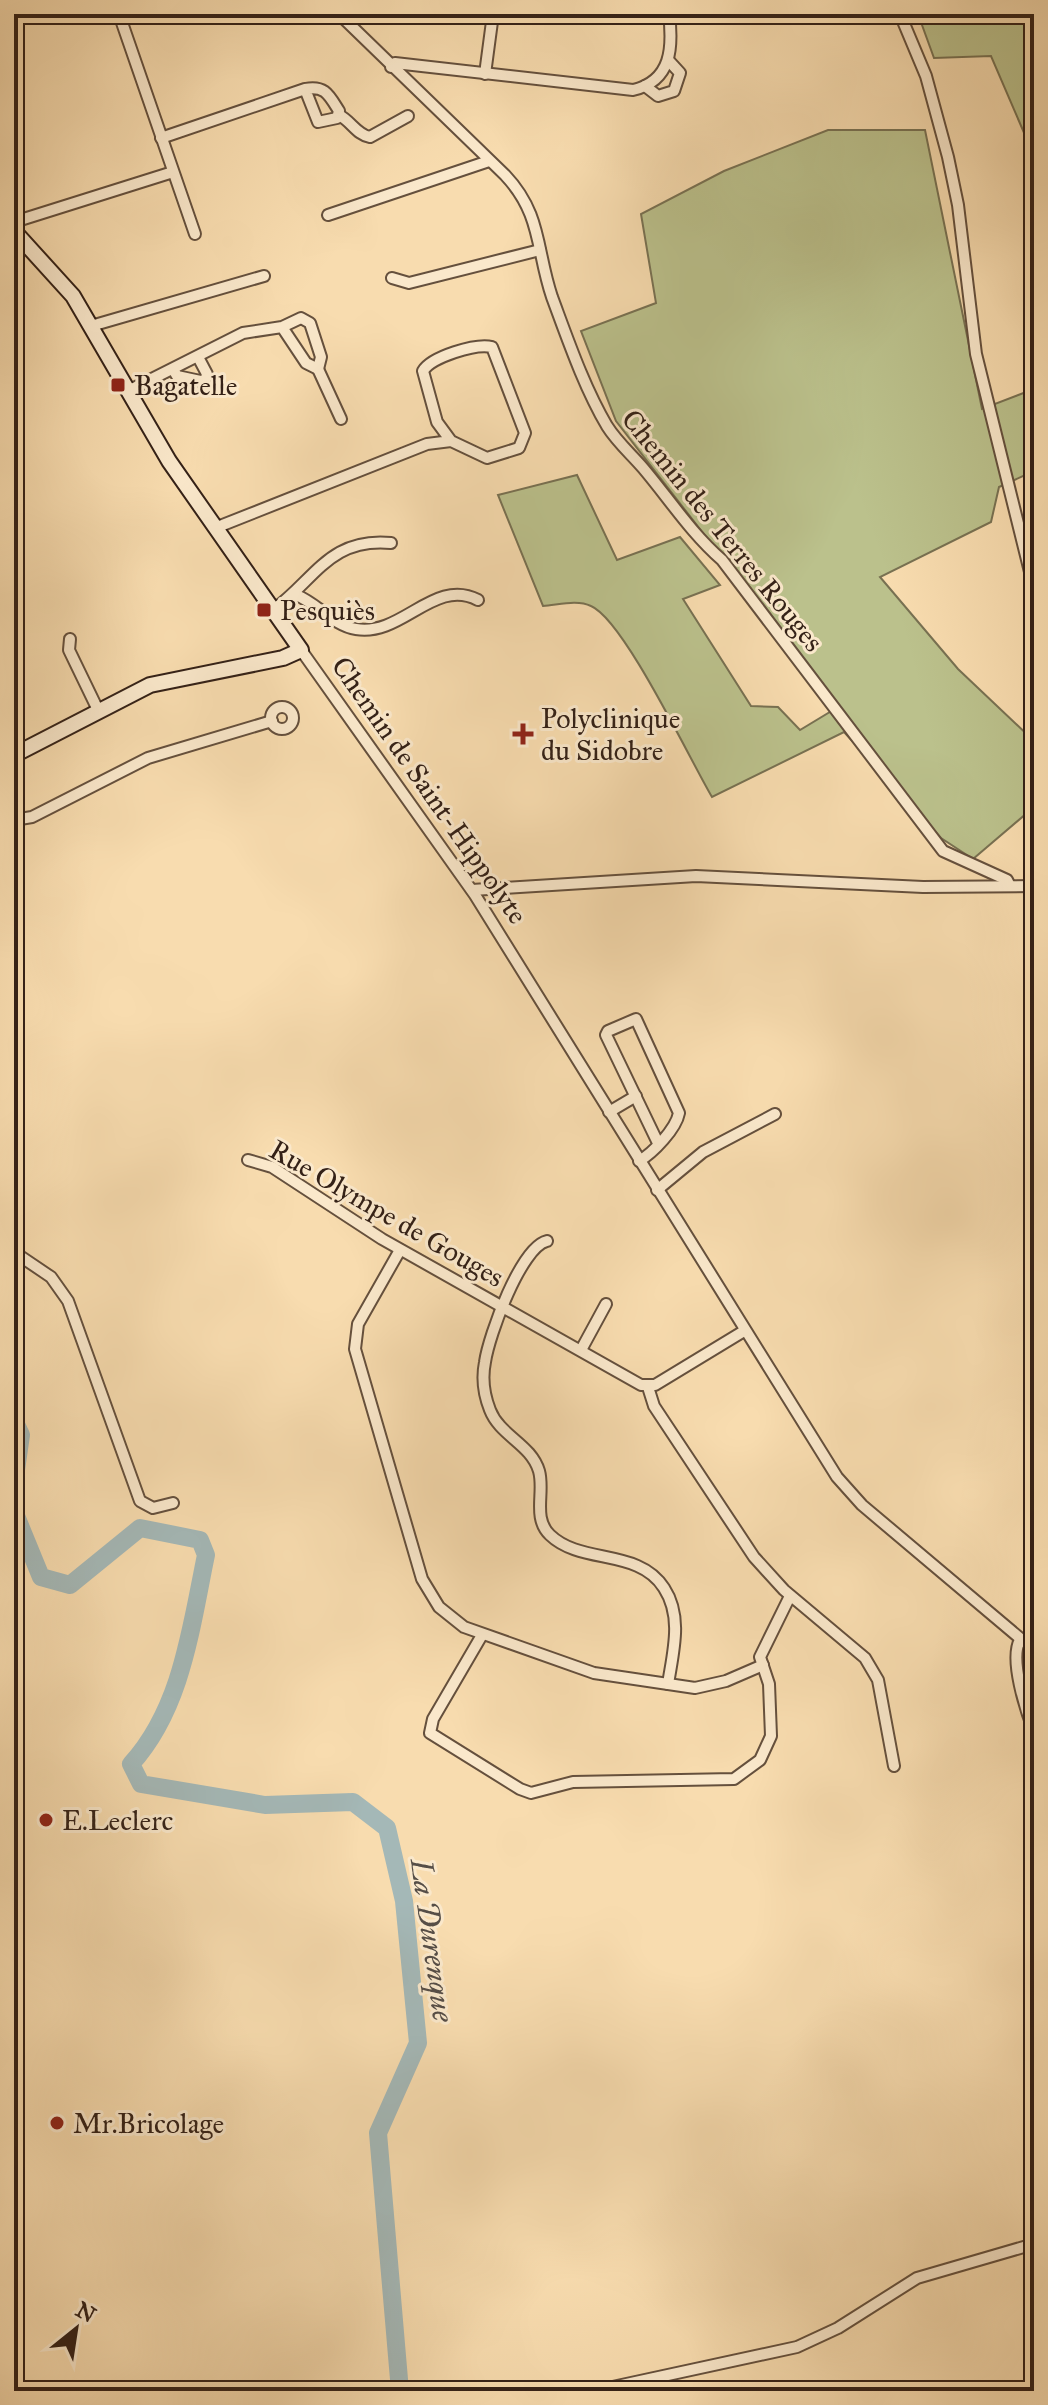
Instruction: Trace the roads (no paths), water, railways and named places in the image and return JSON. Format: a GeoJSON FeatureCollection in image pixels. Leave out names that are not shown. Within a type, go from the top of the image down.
{"type":"FeatureCollection","features":[{"type":"Feature","properties":{"kind":"street"},"geometry":{"type":"LineString","coordinates":[[119,14],[195,234]]}},
{"type":"Feature","properties":{"kind":"street","name":"Chemin des Terres Rouges"},"geometry":{"type":"LineString","coordinates":[[339,14],[526,200],[537,228],[540,250],[570,346],[609,430],[698,540],[722,560],[934,841],[943,851],[1007,880],[1010,886]]}},
{"type":"Feature","properties":{"kind":"street"},"geometry":{"type":"LineString","coordinates":[[485,74],[493,14]]}},
{"type":"Feature","properties":{"kind":"street"},"geometry":{"type":"LineString","coordinates":[[391,67],[395,63],[627,90],[645,86],[659,76],[669,61],[672,49],[669,14]]}},
{"type":"Feature","properties":{"kind":"street"},"geometry":{"type":"LineString","coordinates":[[900,14],[926,76],[948,157],[958,205],[976,354],[1034,588]]}},
{"type":"Feature","properties":{"kind":"street"},"geometry":{"type":"LineString","coordinates":[[645,86],[658,96],[674,91],[680,73],[669,61]]}},
{"type":"Feature","properties":{"kind":"street"},"geometry":{"type":"LineString","coordinates":[[161,138],[305,89],[323,89],[339,115],[366,137],[376,136],[408,116]]}},
{"type":"Feature","properties":{"kind":"street"},"geometry":{"type":"LineString","coordinates":[[305,89],[318,122],[326,123],[339,115]]}},
{"type":"Feature","properties":{"kind":"street"},"geometry":{"type":"LineString","coordinates":[[328,215],[489,161]]}},
{"type":"Feature","properties":{"kind":"street"},"geometry":{"type":"LineString","coordinates":[[14,222],[173,172]]}},
{"type":"Feature","properties":{"kind":"street","name":"Chemin de Saint-Hippolyte"},"geometry":{"type":"LineString","coordinates":[[14,231],[65,286],[215,528],[472,890],[744,1331],[848,1491],[1034,1650]]}},
{"type":"Feature","properties":{"kind":"street"},"geometry":{"type":"LineString","coordinates":[[392,278],[409,283],[540,250]]}},
{"type":"Feature","properties":{"kind":"street"},"geometry":{"type":"LineString","coordinates":[[91,326],[264,276]]}},
{"type":"Feature","properties":{"kind":"street"},"geometry":{"type":"LineString","coordinates":[[128,391],[174,371],[243,333],[282,327],[301,318],[310,323],[321,357],[318,369]]}},
{"type":"Feature","properties":{"kind":"street"},"geometry":{"type":"LineString","coordinates":[[282,327],[306,363],[318,369],[341,419]]}},
{"type":"Feature","properties":{"kind":"street"},"geometry":{"type":"LineString","coordinates":[[480,346],[492,347],[525,433],[523,444],[487,458],[451,441],[437,422],[423,377],[425,367],[480,346]]}},
{"type":"Feature","properties":{"kind":"street"},"geometry":{"type":"LineString","coordinates":[[174,371],[177,376],[205,382],[207,374],[198,357]]}},
{"type":"Feature","properties":{"kind":"street"},"geometry":{"type":"LineString","coordinates":[[427,444],[437,422]]}},
{"type":"Feature","properties":{"kind":"street"},"geometry":{"type":"LineString","coordinates":[[215,528],[427,444],[451,441]]}},
{"type":"Feature","properties":{"kind":"street"},"geometry":{"type":"LineString","coordinates":[[273,610],[296,595],[327,559],[371,543],[391,543]]}},
{"type":"Feature","properties":{"kind":"street"},"geometry":{"type":"LineString","coordinates":[[296,595],[356,629],[375,628],[412,615],[427,603],[455,593],[478,600]]}},
{"type":"Feature","properties":{"kind":"street"},"geometry":{"type":"LineString","coordinates":[[70,639],[69,650],[98,710]]}},
{"type":"Feature","properties":{"kind":"street"},"geometry":{"type":"LineString","coordinates":[[14,755],[98,710],[165,680],[283,658],[301,650]]}},
{"type":"Feature","properties":{"kind":"street"},"geometry":{"type":"LineString","coordinates":[[14,820],[32,817],[157,755],[272,721]]}},
{"type":"Feature","properties":{"kind":"street"},"geometry":{"type":"LineString","coordinates":[[472,890],[696,876],[923,887],[1034,886]]}},
{"type":"Feature","properties":{"kind":"street"},"geometry":{"type":"LineString","coordinates":[[639,1161],[658,1143],[677,1121],[679,1113],[636,1019],[608,1031],[606,1035],[658,1143]]}},
{"type":"Feature","properties":{"kind":"street"},"geometry":{"type":"LineString","coordinates":[[609,1112],[637,1099]]}},
{"type":"Feature","properties":{"kind":"street"},"geometry":{"type":"LineString","coordinates":[[657,1190],[703,1152],[775,1114]]}},
{"type":"Feature","properties":{"kind":"street","name":"Rue Olympe de Gouges"},"geometry":{"type":"LineString","coordinates":[[248,1160],[272,1167],[400,1250],[648,1387]]}},
{"type":"Feature","properties":{"kind":"street","name":"Rue Olympe de Gouges"},"geometry":{"type":"LineString","coordinates":[[503,1308],[532,1250],[547,1241]]}},
{"type":"Feature","properties":{"kind":"street"},"geometry":{"type":"LineString","coordinates":[[400,1250],[358,1324],[354,1339],[357,1358],[427,1589],[446,1614],[482,1635],[594,1673],[695,1688],[726,1681],[763,1665]]}},
{"type":"Feature","properties":{"kind":"street"},"geometry":{"type":"LineString","coordinates":[[14,1252],[51,1277],[68,1301],[140,1501],[153,1508],[173,1503]]}},
{"type":"Feature","properties":{"kind":"street"},"geometry":{"type":"LineString","coordinates":[[581,1350],[606,1304]]}},
{"type":"Feature","properties":{"kind":"street"},"geometry":{"type":"LineString","coordinates":[[503,1308],[485,1362],[484,1387],[490,1410],[499,1426],[532,1456],[540,1476],[540,1517],[551,1536],[637,1566],[664,1588],[673,1607],[675,1624],[668,1684]]}},
{"type":"Feature","properties":{"kind":"street"},"geometry":{"type":"LineString","coordinates":[[744,1331],[648,1387],[654,1406],[754,1557],[790,1596],[865,1658],[878,1680],[894,1766]]}},
{"type":"Feature","properties":{"kind":"street"},"geometry":{"type":"LineString","coordinates":[[482,1635],[433,1719],[430,1733],[496,1775],[531,1793],[573,1782],[734,1779],[760,1760],[771,1736],[769,1684],[760,1657],[790,1596]]}},
{"type":"Feature","properties":{"kind":"street"},"geometry":{"type":"LineString","coordinates":[[1020,1640],[1016,1655],[1024,1701],[1034,1731]]}},
{"type":"Feature","properties":{"kind":"street"},"geometry":{"type":"LineString","coordinates":[[594,2391],[797,2347],[830,2333],[917,2278],[1034,2244]]}},
{"type":"Feature","properties":{"kind":"waterway","name":"La Durenque"},"geometry":{"type":"LineString","coordinates":[[14,1420],[21,1435],[14,1484]]}},
{"type":"Feature","properties":{"kind":"waterway","name":"La Durenque"},"geometry":{"type":"LineString","coordinates":[[14,1511],[41,1577],[70,1585],[140,1528],[200,1540],[206,1555],[182,1666],[162,1718],[131,1764],[141,1784],[265,1805],[353,1802],[387,1828],[404,1901],[418,2043],[378,2133],[400,2391]]}},
{"type":"Feature","properties":{"kind":"place","name":"Bagatelle"},"geometry":{"type":"Point","coordinates":[118,385]}},
{"type":"Feature","properties":{"kind":"place","name":"Pesquiès"},"geometry":{"type":"Point","coordinates":[264,610]}},
{"type":"Feature","properties":{"kind":"place","name":"Polyclinique du Sidobre"},"geometry":{"type":"Point","coordinates":[523,734]}},
{"type":"Feature","properties":{"kind":"place","name":"E.Leclerc"},"geometry":{"type":"Point","coordinates":[46,1820]}},
{"type":"Feature","properties":{"kind":"place","name":"Mr.Bricolage"},"geometry":{"type":"Point","coordinates":[57,2123]}}]}
